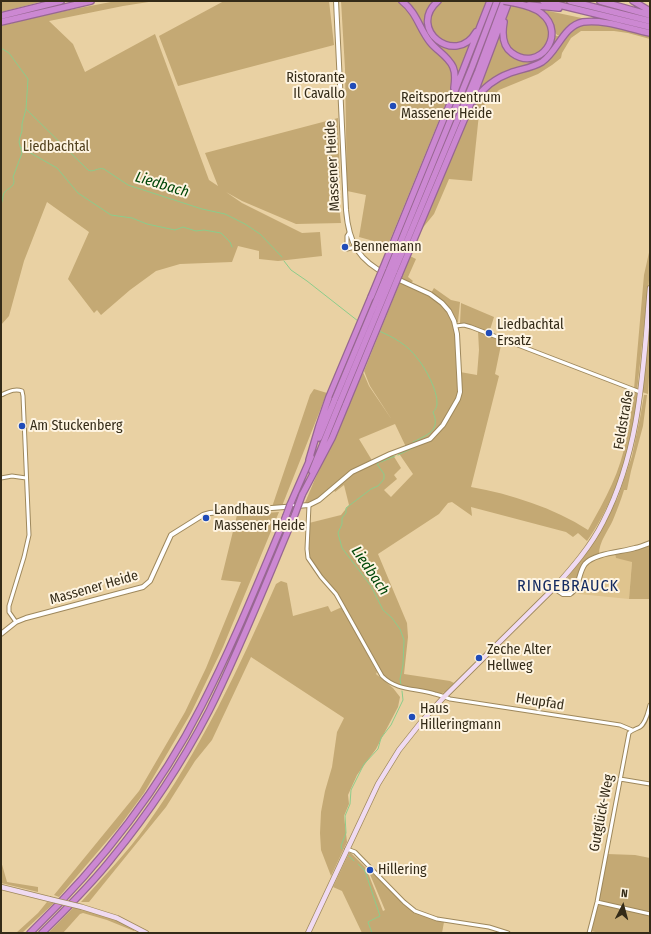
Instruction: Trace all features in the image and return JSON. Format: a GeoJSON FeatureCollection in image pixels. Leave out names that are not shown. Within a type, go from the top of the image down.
{"type":"FeatureCollection","features":[{"type":"Feature","properties":{"kind":"highway"},"geometry":{"type":"LineString","coordinates":[[1,22],[45,8],[61,1]]}},
{"type":"Feature","properties":{"kind":"highway"},"geometry":{"type":"LineString","coordinates":[[1,16],[91,1]]}},
{"type":"Feature","properties":{"kind":"highway"},"geometry":{"type":"LineString","coordinates":[[302,495],[329,445],[346,404],[454,90],[455,78],[453,66],[448,59],[430,42],[414,13],[402,1]]}},
{"type":"Feature","properties":{"kind":"highway"},"geometry":{"type":"LineString","coordinates":[[438,1],[430,10],[428,23],[430,30],[439,42],[447,46],[457,46],[465,43],[474,36],[483,21]]}},
{"type":"Feature","properties":{"kind":"highway"},"geometry":{"type":"LineString","coordinates":[[449,106],[490,1]]}},
{"type":"Feature","properties":{"kind":"highway"},"geometry":{"type":"LineString","coordinates":[[42,933],[89,885],[140,822],[177,767],[209,711],[240,645],[295,514],[335,399],[391,271],[497,1]]}},
{"type":"Feature","properties":{"kind":"highway"},"geometry":{"type":"LineString","coordinates":[[543,1],[650,27]]}},
{"type":"Feature","properties":{"kind":"highway"},"geometry":{"type":"LineString","coordinates":[[570,1],[650,21]]}},
{"type":"Feature","properties":{"kind":"highway"},"geometry":{"type":"LineString","coordinates":[[600,1],[650,15]]}},
{"type":"Feature","properties":{"kind":"highway"},"geometry":{"type":"LineString","coordinates":[[633,1],[650,11]]}},
{"type":"Feature","properties":{"kind":"highway"},"geometry":{"type":"LineString","coordinates":[[30,933],[105,853],[133,817],[170,762],[201,707],[234,638],[335,399],[508,2]]}},
{"type":"Feature","properties":{"kind":"highway"},"geometry":{"type":"LineString","coordinates":[[508,2],[582,10]]}},
{"type":"Feature","properties":{"kind":"highway"},"geometry":{"type":"LineString","coordinates":[[508,2],[540,12],[548,21],[552,36],[549,46],[540,55],[530,59],[519,57],[506,48],[504,44],[503,32],[508,2]]}},
{"type":"Feature","properties":{"kind":"highway"},"geometry":{"type":"LineString","coordinates":[[467,113],[508,2]]}},
{"type":"Feature","properties":{"kind":"highway"},"geometry":{"type":"LineString","coordinates":[[391,271],[467,113],[475,99],[486,87],[499,78],[529,68],[550,56],[565,34],[574,26],[582,22],[618,25],[650,33]]}},
{"type":"Feature","properties":{"kind":"main road","name":"Feldstraße"},"geometry":{"type":"LineString","coordinates":[[554,588],[587,547],[603,523],[616,496],[625,469],[633,441],[640,392],[650,288]]}},
{"type":"Feature","properties":{"kind":"main road"},"geometry":{"type":"LineString","coordinates":[[308,933],[378,784],[392,760],[413,731],[444,697],[554,588]]}},
{"type":"Feature","properties":{"kind":"main road"},"geometry":{"type":"LineString","coordinates":[[1,887],[82,907],[117,918],[146,933]]}},
{"type":"Feature","properties":{"kind":"street","name":"Massener Heide"},"geometry":{"type":"LineString","coordinates":[[1,634],[16,622],[26,618],[143,587],[150,581],[171,536],[206,514],[309,505],[319,500],[347,475],[390,454],[430,439],[443,425],[458,399],[460,392],[456,326],[449,311],[439,300],[423,290],[375,269],[361,257],[354,247],[349,233],[346,210],[336,1]]}},
{"type":"Feature","properties":{"kind":"street","name":"Massener Heide"},"geometry":{"type":"LineString","coordinates":[[349,233],[347,236],[347,249],[354,247]]}},
{"type":"Feature","properties":{"kind":"street"},"geometry":{"type":"LineString","coordinates":[[456,326],[464,325],[471,327],[640,392]]}},
{"type":"Feature","properties":{"kind":"street"},"geometry":{"type":"LineString","coordinates":[[1,395],[15,390],[20,390],[23,393],[28,540],[9,610],[16,622]]}},
{"type":"Feature","properties":{"kind":"street"},"geometry":{"type":"LineString","coordinates":[[1,478],[12,476],[26,478]]}},
{"type":"Feature","properties":{"kind":"street","name":"Heupfad"},"geometry":{"type":"LineString","coordinates":[[309,505],[308,558],[321,577],[336,594],[382,676],[397,687],[435,694],[456,700],[620,725],[632,730]]}},
{"type":"Feature","properties":{"kind":"street"},"geometry":{"type":"LineString","coordinates":[[554,588],[563,594],[570,594],[574,591],[585,564],[590,560],[650,543]]}},
{"type":"Feature","properties":{"kind":"street"},"geometry":{"type":"LineString","coordinates":[[632,730],[644,724],[650,705]]}},
{"type":"Feature","properties":{"kind":"street","name":"Gutglück-Weg"},"geometry":{"type":"LineString","coordinates":[[589,933],[597,902],[629,733],[632,730]]}},
{"type":"Feature","properties":{"kind":"street"},"geometry":{"type":"LineString","coordinates":[[620,779],[650,784]]}},
{"type":"Feature","properties":{"kind":"street"},"geometry":{"type":"LineString","coordinates":[[347,849],[355,852],[404,902],[415,911],[437,919],[496,929],[508,933]]}},
{"type":"Feature","properties":{"kind":"street"},"geometry":{"type":"LineString","coordinates":[[597,902],[650,914]]}},
{"type":"Feature","properties":{"kind":"shaded area"},"geometry":{"type":"Polygon","coordinates":[[[615,554],[616,558],[632,561],[629,599],[579,594],[575,592],[584,569],[589,562],[604,556],[615,554]]]}},
{"type":"Feature","properties":{"kind":"green space"},"geometry":{"type":"Polygon","coordinates":[[[1,1],[44,1],[1,12],[1,1]]]}},
{"type":"Feature","properties":{"kind":"green space","name":"Liedbachtal"},"geometry":{"type":"Polygon","coordinates":[[[116,1],[155,1],[49,21],[73,44],[85,72],[155,34],[209,180],[218,186],[205,153],[338,118],[340,178],[336,180],[341,223],[296,224],[242,201],[226,192],[242,203],[302,233],[320,232],[322,256],[278,261],[259,259],[259,251],[238,246],[232,262],[180,264],[156,271],[130,290],[101,315],[97,310],[94,313],[68,279],[89,232],[47,202],[24,261],[9,316],[1,325],[1,26],[43,15],[116,1]]]}},
{"type":"Feature","properties":{"kind":"green space"},"geometry":{"type":"Polygon","coordinates":[[[224,1],[329,1],[334,45],[178,86],[159,36],[224,1]]]}},
{"type":"Feature","properties":{"kind":"green space","name":"Reitsportzentrum Massener Heide"},"geometry":{"type":"Polygon","coordinates":[[[341,1],[398,1],[408,9],[451,68],[453,75],[453,86],[388,245],[359,237],[366,195],[347,191],[345,69],[341,1]]]}},
{"type":"Feature","properties":{"kind":"green space"},"geometry":{"type":"Polygon","coordinates":[[[404,1],[436,1],[429,10],[433,38],[457,47],[476,35],[458,82],[456,73],[404,1]]]}},
{"type":"Feature","properties":{"kind":"green space"},"geometry":{"type":"Polygon","coordinates":[[[441,1],[486,1],[477,27],[472,35],[463,42],[454,44],[445,41],[437,36],[432,28],[431,19],[433,10],[441,1]]]}},
{"type":"Feature","properties":{"kind":"green space"},"geometry":{"type":"Polygon","coordinates":[[[510,5],[531,9],[539,13],[546,20],[549,30],[548,41],[546,46],[539,54],[524,57],[507,47],[504,26],[510,5]]]}},
{"type":"Feature","properties":{"kind":"green space"},"geometry":{"type":"Polygon","coordinates":[[[539,9],[591,20],[582,22],[560,36],[557,35],[539,9]]]}},
{"type":"Feature","properties":{"kind":"green space"},"geometry":{"type":"Polygon","coordinates":[[[596,23],[650,33],[650,39],[614,31],[581,31],[571,38],[562,53],[561,58],[552,65],[538,74],[499,90],[485,104],[479,114],[472,181],[449,179],[434,214],[421,230],[469,116],[480,95],[500,79],[542,63],[566,34],[574,27],[583,24],[596,23]]]}},
{"type":"Feature","properties":{"kind":"green space"},"geometry":{"type":"Polygon","coordinates":[[[500,32],[501,40],[507,52],[510,55],[521,59],[535,59],[554,35],[561,37],[541,61],[509,72],[475,95],[500,32]]]}},
{"type":"Feature","properties":{"kind":"green space"},"geometry":{"type":"Polygon","coordinates":[[[650,248],[650,271],[637,391],[634,389],[644,275],[650,248]]]}},
{"type":"Feature","properties":{"kind":"green space"},"geometry":{"type":"Polygon","coordinates":[[[410,256],[416,259],[408,277],[413,281],[411,283],[401,279],[410,256]]]}},
{"type":"Feature","properties":{"kind":"green space"},"geometry":{"type":"Polygon","coordinates":[[[400,282],[416,288],[438,301],[446,309],[455,326],[458,395],[442,424],[429,437],[406,447],[395,424],[359,439],[373,462],[352,471],[318,499],[304,505],[363,372],[369,386],[392,420],[370,386],[364,371],[400,282]]]}},
{"type":"Feature","properties":{"kind":"green space"},"geometry":{"type":"Polygon","coordinates":[[[434,288],[451,300],[460,302],[458,322],[456,322],[446,305],[431,293],[434,288]]]}},
{"type":"Feature","properties":{"kind":"green space"},"geometry":{"type":"Polygon","coordinates":[[[461,303],[494,317],[489,333],[460,323],[461,303]]]}},
{"type":"Feature","properties":{"kind":"green space"},"geometry":{"type":"Polygon","coordinates":[[[650,310],[650,359],[648,394],[642,392],[650,310]]]}},
{"type":"Feature","properties":{"kind":"green space"},"geometry":{"type":"Polygon","coordinates":[[[478,331],[502,340],[495,374],[499,376],[471,487],[532,503],[561,515],[588,530],[617,473],[629,426],[633,391],[638,392],[632,431],[622,470],[615,488],[607,507],[587,541],[578,533],[573,537],[566,532],[471,507],[472,516],[452,502],[448,503],[439,514],[378,554],[407,623],[408,637],[404,674],[450,681],[454,683],[445,692],[440,694],[401,688],[385,680],[337,593],[309,558],[309,523],[341,515],[349,505],[344,485],[335,492],[334,490],[352,473],[393,455],[401,468],[394,475],[397,479],[384,490],[391,497],[413,474],[398,452],[422,444],[444,425],[462,388],[460,372],[477,375],[479,350],[478,331]]]}},
{"type":"Feature","properties":{"kind":"green space"},"geometry":{"type":"Polygon","coordinates":[[[314,389],[327,393],[282,506],[272,507],[310,395],[314,389]]]}},
{"type":"Feature","properties":{"kind":"green space"},"geometry":{"type":"Polygon","coordinates":[[[644,395],[647,395],[643,426],[627,490],[624,490],[613,520],[602,541],[599,554],[586,561],[571,592],[567,593],[563,591],[561,586],[589,549],[604,525],[618,497],[632,456],[644,395]]]}},
{"type":"Feature","properties":{"kind":"green space"},"geometry":{"type":"Polygon","coordinates":[[[279,512],[223,647],[191,713],[144,793],[119,827],[59,897],[54,895],[139,791],[185,712],[206,668],[241,582],[221,580],[237,515],[279,512]]]}},
{"type":"Feature","properties":{"kind":"green space"},"geometry":{"type":"Polygon","coordinates":[[[650,545],[650,599],[629,599],[632,562],[616,558],[615,554],[650,545]]]}},
{"type":"Feature","properties":{"kind":"green space"},"geometry":{"type":"Polygon","coordinates":[[[281,581],[287,583],[293,616],[328,606],[331,612],[342,607],[377,672],[376,674],[393,688],[400,697],[398,707],[376,749],[357,775],[348,795],[349,804],[344,816],[347,842],[331,876],[321,850],[321,812],[332,767],[337,732],[344,718],[251,657],[212,740],[195,761],[166,807],[89,902],[81,902],[139,836],[166,798],[201,739],[248,647],[276,584],[281,581]]]}},
{"type":"Feature","properties":{"kind":"green space"},"geometry":{"type":"Polygon","coordinates":[[[349,853],[351,853],[366,868],[383,911],[385,910],[369,872],[371,871],[411,910],[421,915],[444,922],[442,933],[362,933],[342,891],[333,887],[349,853]]]}},
{"type":"Feature","properties":{"kind":"green space"},"geometry":{"type":"Polygon","coordinates":[[[607,854],[635,855],[650,858],[650,909],[647,913],[603,903],[598,897],[607,854]]]}},
{"type":"Feature","properties":{"kind":"green space"},"geometry":{"type":"Polygon","coordinates":[[[1,861],[7,882],[38,887],[38,892],[1,883],[1,861]]]}},
{"type":"Feature","properties":{"kind":"green space"},"geometry":{"type":"Polygon","coordinates":[[[47,902],[54,903],[22,933],[16,933],[38,913],[47,902]]]}},
{"type":"Feature","properties":{"kind":"green space"},"geometry":{"type":"Polygon","coordinates":[[[602,904],[650,915],[650,933],[601,933],[590,931],[597,906],[602,904]]]}},
{"type":"Feature","properties":{"kind":"green space"},"geometry":{"type":"Polygon","coordinates":[[[74,907],[120,921],[135,928],[134,931],[107,920],[83,913],[80,914],[63,933],[48,933],[74,907]]]}},
{"type":"Feature","properties":{"kind":"waterway"},"geometry":{"type":"LineString","coordinates":[[1,29],[2,24]]}},
{"type":"Feature","properties":{"kind":"waterway"},"geometry":{"type":"LineString","coordinates":[[1,48],[9,53],[28,79],[26,109],[19,142],[22,153],[13,177],[14,183],[4,193],[1,205]]}},
{"type":"Feature","properties":{"kind":"waterway","name":"Liedbach"},"geometry":{"type":"LineString","coordinates":[[26,109],[88,170],[92,171],[104,169],[128,185],[202,209],[225,214],[245,224],[260,234],[282,257]]}},
{"type":"Feature","properties":{"kind":"waterway"},"geometry":{"type":"LineString","coordinates":[[20,147],[57,168],[78,193],[111,215],[132,218],[147,224],[175,230],[183,227],[196,231],[204,230],[221,233],[230,242],[232,247]]}},
{"type":"Feature","properties":{"kind":"waterway","name":"Liedbach"},"geometry":{"type":"LineString","coordinates":[[284,261],[291,270],[358,321]]}},
{"type":"Feature","properties":{"kind":"waterway","name":"Liedbach"},"geometry":{"type":"LineString","coordinates":[[379,331],[400,342],[413,353],[427,373],[437,399],[436,408],[433,412],[435,418],[434,428],[431,432],[413,442]]}},
{"type":"Feature","properties":{"kind":"waterway","name":"Liedbach"},"geometry":{"type":"LineString","coordinates":[[398,455],[415,447]]}},
{"type":"Feature","properties":{"kind":"waterway","name":"Liedbach"},"geometry":{"type":"LineString","coordinates":[[381,462],[395,456]]}},
{"type":"Feature","properties":{"kind":"waterway","name":"Liedbach"},"geometry":{"type":"LineString","coordinates":[[379,463],[377,464],[384,474],[384,479],[378,486],[371,489],[346,508],[346,513],[342,518],[342,524],[338,533],[342,548],[371,586],[383,610],[392,618],[400,629],[404,640],[403,665],[400,679],[401,685]]}},
{"type":"Feature","properties":{"kind":"waterway","name":"Liedbach"},"geometry":{"type":"LineString","coordinates":[[342,849],[341,846],[346,833],[345,816],[350,804],[351,790],[364,764],[378,749],[381,738],[391,725],[403,700],[402,691]]}},
{"type":"Feature","properties":{"kind":"waterway","name":"Liedbach"},"geometry":{"type":"LineString","coordinates":[[349,856],[354,861]]}},
{"type":"Feature","properties":{"kind":"waterway","name":"Liedbach"},"geometry":{"type":"LineString","coordinates":[[358,864],[365,871],[380,916],[368,922],[372,933]]}},
{"type":"Feature","properties":{"kind":"place","name":"Ristorante Il Cavallo"},"geometry":{"type":"Point","coordinates":[353,86]}},
{"type":"Feature","properties":{"kind":"place","name":"Reitsportzentrum Massener Heide"},"geometry":{"type":"Point","coordinates":[393,106]}},
{"type":"Feature","properties":{"kind":"place","name":"Bennemann"},"geometry":{"type":"Point","coordinates":[345,247]}},
{"type":"Feature","properties":{"kind":"place","name":"Liedbachtal Ersatz"},"geometry":{"type":"Point","coordinates":[489,333]}},
{"type":"Feature","properties":{"kind":"place","name":"Am Stuckenberg"},"geometry":{"type":"Point","coordinates":[22,426]}},
{"type":"Feature","properties":{"kind":"place","name":"Landhaus Massener Heide"},"geometry":{"type":"Point","coordinates":[206,518]}},
{"type":"Feature","properties":{"kind":"place","name":"Zeche Alter Hellweg"},"geometry":{"type":"Point","coordinates":[479,658]}},
{"type":"Feature","properties":{"kind":"place","name":"Haus Hilleringmann"},"geometry":{"type":"Point","coordinates":[412,717]}},
{"type":"Feature","properties":{"kind":"place","name":"Hillering"},"geometry":{"type":"Point","coordinates":[370,870]}},
{"type":"Feature","properties":{"kind":"district","name":"RINGEBRAUCK"},"geometry":{"type":"Point","coordinates":[568,587]}}]}
